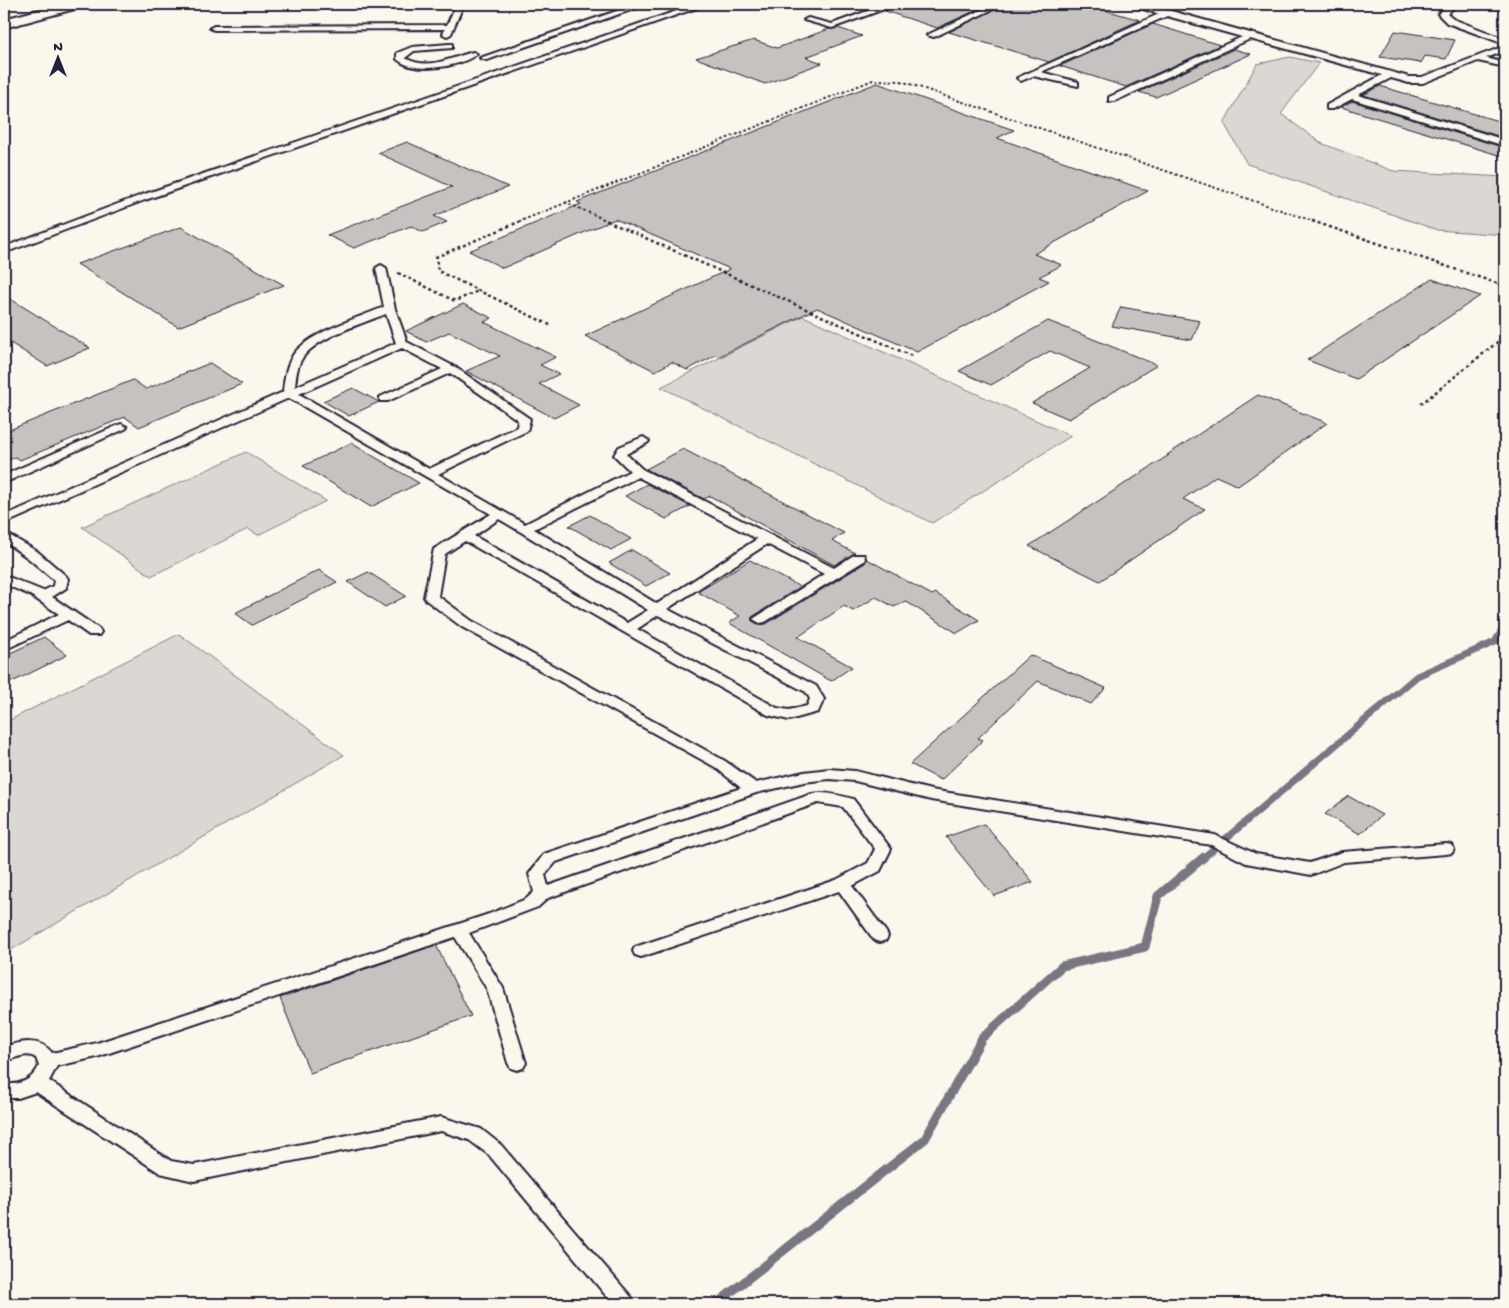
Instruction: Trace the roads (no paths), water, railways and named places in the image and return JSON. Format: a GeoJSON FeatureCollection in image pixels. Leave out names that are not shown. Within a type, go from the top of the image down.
{"type":"FeatureCollection","features":[{"type":"Feature","properties":{"kind":"street"},"geometry":{"type":"LineString","coordinates":[[4,24],[77,4]]}},
{"type":"Feature","properties":{"kind":"street"},"geometry":{"type":"LineString","coordinates":[[12,8],[37,15]]}},
{"type":"Feature","properties":{"kind":"lane"},"geometry":{"type":"LineString","coordinates":[[448,46],[446,39],[448,27],[459,7],[468,4]]}},
{"type":"Feature","properties":{"kind":"lane"},"geometry":{"type":"LineString","coordinates":[[484,58],[644,4]]}},
{"type":"Feature","properties":{"kind":"lane"},"geometry":{"type":"LineString","coordinates":[[4,250],[142,198],[704,4]]}},
{"type":"Feature","properties":{"kind":"lane"},"geometry":{"type":"LineString","coordinates":[[808,20],[832,26],[894,4]]}},
{"type":"Feature","properties":{"kind":"lane"},"geometry":{"type":"LineString","coordinates":[[931,35],[1000,4]]}},
{"type":"Feature","properties":{"kind":"lane"},"geometry":{"type":"LineString","coordinates":[[1132,4],[1409,80],[1423,80],[1505,48]]}},
{"type":"Feature","properties":{"kind":"lane"},"geometry":{"type":"LineString","coordinates":[[1453,4],[1442,14],[1450,21],[1505,42]]}},
{"type":"Feature","properties":{"kind":"lane"},"geometry":{"type":"LineString","coordinates":[[1021,78],[1168,13]]}},
{"type":"Feature","properties":{"kind":"lane"},"geometry":{"type":"LineString","coordinates":[[214,28],[448,27]]}},
{"type":"Feature","properties":{"kind":"lane"},"geometry":{"type":"LineString","coordinates":[[1112,99],[1250,36]]}},
{"type":"Feature","properties":{"kind":"lane"},"geometry":{"type":"LineString","coordinates":[[473,54],[437,66],[415,65],[400,59],[400,55],[412,49],[448,46],[473,54],[484,58],[512,70]]}},
{"type":"Feature","properties":{"kind":"lane"},"geometry":{"type":"LineString","coordinates":[[1479,59],[1505,65]]}},
{"type":"Feature","properties":{"kind":"lane"},"geometry":{"type":"LineString","coordinates":[[1034,73],[1075,84]]}},
{"type":"Feature","properties":{"kind":"lane"},"geometry":{"type":"LineString","coordinates":[[1330,107],[1389,75]]}},
{"type":"Feature","properties":{"kind":"lane"},"geometry":{"type":"LineString","coordinates":[[1352,96],[1505,143]]}},
{"type":"Feature","properties":{"kind":"lane"},"geometry":{"type":"LineString","coordinates":[[382,268],[390,308],[402,344],[451,369],[524,419],[523,429],[427,474]]}},
{"type":"Feature","properties":{"kind":"lane"},"geometry":{"type":"LineString","coordinates":[[289,393],[291,373],[298,355],[312,344],[390,308]]}},
{"type":"Feature","properties":{"kind":"lane"},"geometry":{"type":"LineString","coordinates":[[4,520],[402,344]]}},
{"type":"Feature","properties":{"kind":"lane"},"geometry":{"type":"LineString","coordinates":[[384,398],[451,369]]}},
{"type":"Feature","properties":{"kind":"lane"},"geometry":{"type":"LineString","coordinates":[[289,393],[525,529],[658,610],[811,689],[817,699],[813,709],[789,715],[773,712],[626,630],[463,535]]}},
{"type":"Feature","properties":{"kind":"lane"},"geometry":{"type":"LineString","coordinates":[[4,479],[121,427]]}},
{"type":"Feature","properties":{"kind":"lane"},"geometry":{"type":"LineString","coordinates":[[643,442],[623,450],[620,455],[638,472],[833,573]]}},
{"type":"Feature","properties":{"kind":"lane"},"geometry":{"type":"LineString","coordinates":[[525,529],[638,472]]}},
{"type":"Feature","properties":{"kind":"lane"},"geometry":{"type":"LineString","coordinates":[[498,515],[463,535],[439,552],[431,596],[467,624],[720,764],[753,789]]}},
{"type":"Feature","properties":{"kind":"lane"},"geometry":{"type":"LineString","coordinates":[[4,536],[33,555],[62,579],[59,588],[42,597]]}},
{"type":"Feature","properties":{"kind":"lane"},"geometry":{"type":"LineString","coordinates":[[626,630],[767,538]]}},
{"type":"Feature","properties":{"kind":"lane"},"geometry":{"type":"LineString","coordinates":[[760,619],[859,558]]}},
{"type":"Feature","properties":{"kind":"lane"},"geometry":{"type":"LineString","coordinates":[[4,579],[42,597],[94,632]]}},
{"type":"Feature","properties":{"kind":"lane"},"geometry":{"type":"LineString","coordinates":[[4,646],[68,615]]}},
{"type":"Feature","properties":{"kind":"lane"},"geometry":{"type":"LineString","coordinates":[[542,894],[537,874],[550,858],[753,789],[804,776],[829,774],[855,776],[931,795],[1215,840],[1252,859],[1311,869],[1342,857],[1446,849]]}},
{"type":"Feature","properties":{"kind":"lane"},"geometry":{"type":"LineString","coordinates":[[48,1060],[97,1050],[460,930],[532,903],[542,894],[817,798],[848,803],[883,849],[874,867],[842,884],[641,951]]}},
{"type":"Feature","properties":{"kind":"lane"},"geometry":{"type":"LineString","coordinates":[[842,884],[880,936]]}},
{"type":"Feature","properties":{"kind":"lane"},"geometry":{"type":"LineString","coordinates":[[460,930],[495,988],[517,1063]]}},
{"type":"Feature","properties":{"kind":"lane"},"geometry":{"type":"LineString","coordinates":[[4,1055],[21,1048],[31,1048],[39,1050],[48,1060]]}},
{"type":"Feature","properties":{"kind":"lane"},"geometry":{"type":"LineString","coordinates":[[5,1093],[17,1092],[37,1083],[46,1072],[48,1060]]}},
{"type":"Feature","properties":{"kind":"lane"},"geometry":{"type":"LineString","coordinates":[[37,1083],[167,1168],[194,1172],[441,1124],[475,1134],[495,1150],[624,1303]]}},
{"type":"Feature","properties":{"kind":"waterway"},"geometry":{"type":"LineString","coordinates":[[1203,858],[1417,676],[1495,642],[1505,625]]}},
{"type":"Feature","properties":{"kind":"waterway"},"geometry":{"type":"LineString","coordinates":[[716,1304],[925,1139],[982,1038],[1062,966],[1145,947],[1158,896],[1204,857]]}}]}
